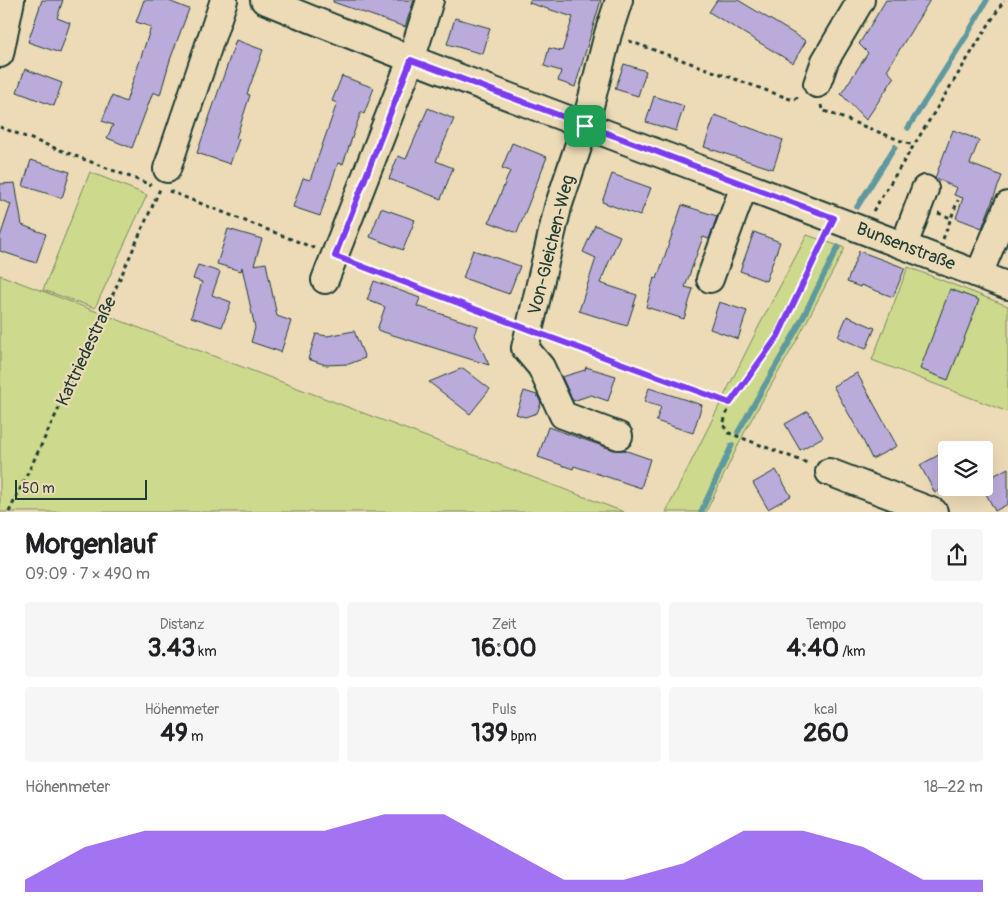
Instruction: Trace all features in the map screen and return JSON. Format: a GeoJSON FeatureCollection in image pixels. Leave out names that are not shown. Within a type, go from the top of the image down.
{"type":"FeatureCollection","features":[{"type":"Feature","properties":{"kind":"street"},"geometry":{"type":"LineString","coordinates":[[0,54],[11,0]]}},
{"type":"Feature","properties":{"kind":"street"},"geometry":{"type":"LineString","coordinates":[[163,178],[224,0]]}},
{"type":"Feature","properties":{"kind":"street","name":"Bunsenstraße"},"geometry":{"type":"LineString","coordinates":[[264,0],[411,60],[744,186],[834,218],[1008,286]]}},
{"type":"Feature","properties":{"kind":"street"},"geometry":{"type":"LineString","coordinates":[[325,280],[411,60],[430,0]]}},
{"type":"Feature","properties":{"kind":"street","name":"Von-Gleichen-Weg"},"geometry":{"type":"LineString","coordinates":[[619,0],[608,34],[585,126],[558,207],[526,348],[541,367],[562,414],[619,436]]}},
{"type":"Feature","properties":{"kind":"street"},"geometry":{"type":"LineString","coordinates":[[817,84],[825,61],[861,0]]}},
{"type":"Feature","properties":{"kind":"street"},"geometry":{"type":"LineString","coordinates":[[710,278],[744,186]]}},
{"type":"Feature","properties":{"kind":"street"},"geometry":{"type":"LineString","coordinates":[[904,245],[925,189]]}},
{"type":"Feature","properties":{"kind":"street"},"geometry":{"type":"LineString","coordinates":[[979,274],[1008,205]]}},
{"type":"Feature","properties":{"kind":"street"},"geometry":{"type":"LineString","coordinates":[[829,472],[934,512]]}},
{"type":"Feature","properties":{"kind":"path"},"geometry":{"type":"LineString","coordinates":[[863,229],[912,145],[1004,0]]}},
{"type":"Feature","properties":{"kind":"path"},"geometry":{"type":"LineString","coordinates":[[608,34],[793,100],[817,84],[822,110],[912,145]]}},
{"type":"Feature","properties":{"kind":"path"},"geometry":{"type":"LineString","coordinates":[[0,127],[163,178],[335,256],[730,403]]}},
{"type":"Feature","properties":{"kind":"path","name":"Kattriedestraße"},"geometry":{"type":"LineString","coordinates":[[9,512],[101,321],[163,178]]}},
{"type":"Feature","properties":{"kind":"path"},"geometry":{"type":"LineString","coordinates":[[943,239],[958,200]]}},
{"type":"Feature","properties":{"kind":"path"},"geometry":{"type":"LineString","coordinates":[[829,472],[729,433],[723,425],[730,403],[778,336],[834,218]]}},
{"type":"Feature","properties":{"kind":"green space"},"geometry":{"type":"Polygon","coordinates":[[[90,172],[147,195],[95,308],[43,290],[90,172]]]}},
{"type":"Feature","properties":{"kind":"green space"},"geometry":{"type":"Polygon","coordinates":[[[807,235],[845,248],[797,340],[746,429],[706,512],[666,512],[759,326],[807,235]]]}},
{"type":"Feature","properties":{"kind":"green space"},"geometry":{"type":"Polygon","coordinates":[[[908,267],[1008,306],[1008,412],[872,360],[908,267]]]}},
{"type":"Feature","properties":{"kind":"green space"},"geometry":{"type":"Polygon","coordinates":[[[0,275],[624,512],[0,512],[0,275]]]}},
{"type":"Feature","properties":{"kind":"building"},"geometry":{"type":"Polygon","coordinates":[[[42,0],[63,0],[57,18],[70,23],[60,53],[28,42],[42,0]]]}},
{"type":"Feature","properties":{"kind":"building"},"geometry":{"type":"Polygon","coordinates":[[[144,0],[166,0],[189,9],[170,60],[160,95],[153,92],[132,148],[107,138],[113,125],[102,121],[112,96],[126,102],[151,27],[136,22],[144,0]]]}},
{"type":"Feature","properties":{"kind":"building"},"geometry":{"type":"Polygon","coordinates":[[[333,0],[414,0],[405,27],[333,2],[333,0]]]}},
{"type":"Feature","properties":{"kind":"building"},"geometry":{"type":"Polygon","coordinates":[[[530,0],[601,0],[575,87],[558,81],[561,71],[544,66],[549,48],[562,51],[573,17],[529,3],[530,0]]]}},
{"type":"Feature","properties":{"kind":"building"},"geometry":{"type":"Polygon","coordinates":[[[717,0],[738,0],[806,41],[793,63],[709,12],[717,0]]]}},
{"type":"Feature","properties":{"kind":"building"},"geometry":{"type":"Polygon","coordinates":[[[886,0],[930,0],[887,70],[894,78],[866,120],[841,94],[868,53],[859,44],[886,0]]]}},
{"type":"Feature","properties":{"kind":"building"},"geometry":{"type":"Polygon","coordinates":[[[455,18],[490,28],[483,54],[447,44],[455,18]]]}},
{"type":"Feature","properties":{"kind":"building"},"geometry":{"type":"Polygon","coordinates":[[[236,40],[263,50],[247,94],[250,95],[236,138],[239,139],[230,164],[197,153],[236,40]]]}},
{"type":"Feature","properties":{"kind":"building"},"geometry":{"type":"Polygon","coordinates":[[[624,64],[646,71],[638,96],[615,89],[624,64]]]}},
{"type":"Feature","properties":{"kind":"building"},"geometry":{"type":"Polygon","coordinates":[[[25,69],[62,83],[54,106],[17,92],[25,69]]]}},
{"type":"Feature","properties":{"kind":"building"},"geometry":{"type":"Polygon","coordinates":[[[342,76],[374,88],[364,114],[361,112],[343,164],[338,163],[320,216],[293,207],[303,178],[310,180],[337,103],[332,101],[342,76]]]}},
{"type":"Feature","properties":{"kind":"building"},"geometry":{"type":"Polygon","coordinates":[[[654,96],[684,106],[676,131],[646,122],[654,96]]]}},
{"type":"Feature","properties":{"kind":"building"},"geometry":{"type":"Polygon","coordinates":[[[428,108],[454,119],[436,161],[453,168],[441,199],[389,179],[398,156],[406,159],[428,108]]]}},
{"type":"Feature","properties":{"kind":"building"},"geometry":{"type":"Polygon","coordinates":[[[715,115],[783,140],[773,169],[704,147],[715,115]]]}},
{"type":"Feature","properties":{"kind":"building"},"geometry":{"type":"Polygon","coordinates":[[[953,130],[979,140],[970,164],[1002,176],[982,228],[956,218],[963,198],[954,195],[957,188],[935,178],[953,130]]]}},
{"type":"Feature","properties":{"kind":"building"},"geometry":{"type":"Polygon","coordinates":[[[512,143],[547,157],[517,233],[489,222],[510,171],[502,168],[512,143]]]}},
{"type":"Feature","properties":{"kind":"building"},"geometry":{"type":"Polygon","coordinates":[[[31,160],[70,172],[62,198],[23,186],[31,160]]]}},
{"type":"Feature","properties":{"kind":"building"},"geometry":{"type":"Polygon","coordinates":[[[612,174],[651,188],[640,216],[602,202],[612,174]]]}},
{"type":"Feature","properties":{"kind":"building"},"geometry":{"type":"Polygon","coordinates":[[[15,183],[22,225],[46,234],[36,263],[0,251],[0,237],[11,204],[0,200],[0,184],[15,183]]]}},
{"type":"Feature","properties":{"kind":"building"},"geometry":{"type":"Polygon","coordinates":[[[682,205],[717,216],[709,239],[703,237],[685,287],[693,289],[684,319],[646,307],[654,278],[657,279],[682,205]]]}},
{"type":"Feature","properties":{"kind":"building"},"geometry":{"type":"Polygon","coordinates":[[[381,208],[415,220],[403,250],[370,237],[381,208]]]}},
{"type":"Feature","properties":{"kind":"building"},"geometry":{"type":"Polygon","coordinates":[[[595,225],[620,236],[600,283],[637,295],[627,326],[579,311],[596,258],[583,252],[595,225]]]}},
{"type":"Feature","properties":{"kind":"building"},"geometry":{"type":"Polygon","coordinates":[[[228,229],[262,239],[254,265],[266,263],[277,316],[291,321],[281,352],[251,342],[255,328],[242,267],[241,271],[217,264],[228,229]]]}},
{"type":"Feature","properties":{"kind":"building"},"geometry":{"type":"Polygon","coordinates":[[[754,232],[780,242],[766,281],[740,271],[754,232]]]}},
{"type":"Feature","properties":{"kind":"building"},"geometry":{"type":"Polygon","coordinates":[[[473,250],[520,266],[509,294],[463,278],[473,250]]]}},
{"type":"Feature","properties":{"kind":"building"},"geometry":{"type":"Polygon","coordinates":[[[859,251],[905,268],[893,297],[847,282],[859,251]]]}},
{"type":"Feature","properties":{"kind":"building"},"geometry":{"type":"Polygon","coordinates":[[[198,265],[220,272],[212,295],[231,302],[222,327],[191,317],[202,282],[193,279],[198,265]]]}},
{"type":"Feature","properties":{"kind":"building"},"geometry":{"type":"Polygon","coordinates":[[[374,281],[420,298],[417,306],[478,326],[475,335],[489,365],[377,330],[385,307],[367,300],[374,281]]]}},
{"type":"Feature","properties":{"kind":"building"},"geometry":{"type":"Polygon","coordinates":[[[950,289],[979,300],[948,380],[920,369],[950,289]]]}},
{"type":"Feature","properties":{"kind":"building"},"geometry":{"type":"Polygon","coordinates":[[[719,302],[747,311],[738,339],[710,329],[719,302]]]}},
{"type":"Feature","properties":{"kind":"building"},"geometry":{"type":"Polygon","coordinates":[[[847,316],[875,328],[866,349],[838,337],[847,316]]]}},
{"type":"Feature","properties":{"kind":"building"},"geometry":{"type":"Polygon","coordinates":[[[354,331],[365,358],[349,364],[326,365],[308,359],[316,334],[327,336],[354,331]]]}},
{"type":"Feature","properties":{"kind":"building"},"geometry":{"type":"Polygon","coordinates":[[[586,367],[616,376],[608,401],[591,395],[573,401],[562,377],[585,370],[586,367]]]}},
{"type":"Feature","properties":{"kind":"building"},"geometry":{"type":"Polygon","coordinates":[[[463,368],[490,389],[470,414],[429,382],[463,368]]]}},
{"type":"Feature","properties":{"kind":"building"},"geometry":{"type":"Polygon","coordinates":[[[857,373],[897,446],[872,459],[833,386],[857,373]]]}},
{"type":"Feature","properties":{"kind":"building"},"geometry":{"type":"Polygon","coordinates":[[[649,388],[702,405],[693,433],[656,421],[661,407],[644,402],[649,388]]]}},
{"type":"Feature","properties":{"kind":"building"},"geometry":{"type":"Polygon","coordinates":[[[524,391],[537,395],[541,403],[537,413],[525,417],[516,414],[524,391]]]}},
{"type":"Feature","properties":{"kind":"building"},"geometry":{"type":"Polygon","coordinates":[[[808,411],[823,437],[800,450],[785,424],[808,411]]]}},
{"type":"Feature","properties":{"kind":"building"},"geometry":{"type":"Polygon","coordinates":[[[548,427],[614,450],[624,450],[650,459],[641,488],[574,466],[573,469],[538,457],[548,427]]]}},
{"type":"Feature","properties":{"kind":"building"},"geometry":{"type":"Polygon","coordinates":[[[938,455],[938,491],[935,493],[920,465],[938,455]]]}},
{"type":"Feature","properties":{"kind":"building"},"geometry":{"type":"Polygon","coordinates":[[[1008,468],[1008,504],[995,511],[987,496],[993,496],[993,476],[1008,468]]]}},
{"type":"Feature","properties":{"kind":"building"},"geometry":{"type":"Polygon","coordinates":[[[776,470],[791,496],[768,509],[753,483],[776,470]]]}},
{"type":"Feature","properties":{"kind":"waterway"},"geometry":{"type":"LineString","coordinates":[[908,128],[987,0]]}},
{"type":"Feature","properties":{"kind":"waterway"},"geometry":{"type":"LineString","coordinates":[[857,207],[895,147]]}},
{"type":"Feature","properties":{"kind":"waterway"},"geometry":{"type":"LineString","coordinates":[[738,432],[797,329],[838,247]]}},
{"type":"Feature","properties":{"kind":"waterway"},"geometry":{"type":"LineString","coordinates":[[701,512],[732,445]]}},
{"type":"Feature","properties":{"kind":"route"},"geometry":{"type":"LineString","coordinates":[[411,60],[585,126],[834,218],[778,336],[730,403],[335,256],[411,60]]}}]}
